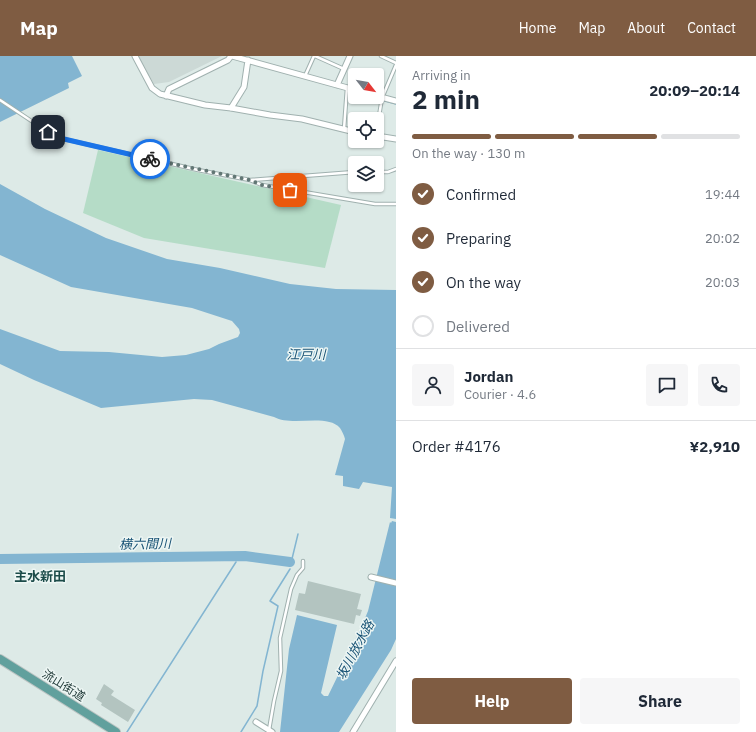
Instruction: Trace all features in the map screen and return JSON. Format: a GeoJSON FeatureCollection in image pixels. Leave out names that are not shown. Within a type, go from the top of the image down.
{"type":"FeatureCollection","features":[{"type":"Feature","properties":{"kind":"main road","name":"流山街道"},"geometry":{"type":"LineString","coordinates":[[0,659],[116,732]]}},
{"type":"Feature","properties":{"kind":"street"},"geometry":{"type":"LineString","coordinates":[[135,56],[152,88],[157,93],[205,105],[302,119],[348,130]]}},
{"type":"Feature","properties":{"kind":"street"},"geometry":{"type":"LineString","coordinates":[[166,96],[169,89],[228,60],[232,56],[249,59],[347,88]]}},
{"type":"Feature","properties":{"kind":"street"},"geometry":{"type":"LineString","coordinates":[[337,85],[350,56]]}},
{"type":"Feature","properties":{"kind":"street"},"geometry":{"type":"LineString","coordinates":[[231,108],[244,87],[249,59]]}},
{"type":"Feature","properties":{"kind":"street"},"geometry":{"type":"LineString","coordinates":[[384,98],[396,102]]}},
{"type":"Feature","properties":{"kind":"street"},"geometry":{"type":"LineString","coordinates":[[384,137],[396,139]]}},
{"type":"Feature","properties":{"kind":"street"},"geometry":{"type":"LineString","coordinates":[[371,577],[396,583]]}},
{"type":"Feature","properties":{"kind":"street"},"geometry":{"type":"LineString","coordinates":[[353,732],[396,662]]}},
{"type":"Feature","properties":{"kind":"street"},"geometry":{"type":"LineString","coordinates":[[256,722],[271,731]]}},
{"type":"Feature","properties":{"kind":"lane"},"geometry":{"type":"LineString","coordinates":[[305,76],[315,56],[344,69]]}},
{"type":"Feature","properties":{"kind":"lane"},"geometry":{"type":"LineString","coordinates":[[381,56],[396,64],[384,89]]}},
{"type":"Feature","properties":{"kind":"lane"},"geometry":{"type":"LineString","coordinates":[[344,129],[347,88]]}},
{"type":"Feature","properties":{"kind":"lane"},"geometry":{"type":"LineString","coordinates":[[0,100],[54,136],[64,139],[198,170],[250,180],[262,185],[353,201],[375,204],[396,204]]}},
{"type":"Feature","properties":{"kind":"lane"},"geometry":{"type":"LineString","coordinates":[[384,172],[396,169]]}},
{"type":"Feature","properties":{"kind":"lane"},"geometry":{"type":"LineString","coordinates":[[250,180],[348,173]]}},
{"type":"Feature","properties":{"kind":"lane"},"geometry":{"type":"LineString","coordinates":[[271,731],[274,701],[282,672],[280,638],[291,589],[304,561]]}},
{"type":"Feature","properties":{"kind":"shaded area"},"geometry":{"type":"Polygon","coordinates":[[[138,56],[222,56],[169,82],[154,84],[138,56]]]}},
{"type":"Feature","properties":{"kind":"green space"},"geometry":{"type":"Polygon","coordinates":[[[98,150],[341,205],[325,268],[144,238],[83,213],[98,150]]]}},
{"type":"Feature","properties":{"kind":"water"},"geometry":{"type":"Polygon","coordinates":[[[0,56],[72,56],[82,76],[68,83],[69,88],[0,122],[0,56]]]}},
{"type":"Feature","properties":{"kind":"water","name":"江戸川"},"geometry":{"type":"Polygon","coordinates":[[[0,184],[45,209],[106,238],[167,259],[220,268],[290,284],[336,289],[396,290],[396,519],[390,518],[392,487],[363,482],[359,489],[343,486],[343,476],[335,475],[345,439],[340,428],[327,421],[281,420],[212,400],[194,399],[101,408],[0,364],[0,329],[60,351],[109,352],[162,357],[186,355],[209,349],[238,337],[240,333],[239,329],[232,321],[192,308],[71,287],[0,255],[0,184]]]}},
{"type":"Feature","properties":{"kind":"water","name":"坂川放水路"},"geometry":{"type":"Polygon","coordinates":[[[392,521],[396,522],[396,639],[391,650],[339,732],[280,732],[289,649],[297,615],[337,625],[321,693],[324,696],[328,696],[368,611],[390,522],[391,523],[392,521]]]}},
{"type":"Feature","properties":{"kind":"building"},"geometry":{"type":"Polygon","coordinates":[[[308,581],[361,594],[357,609],[362,610],[360,616],[356,615],[354,624],[295,610],[299,593],[305,594],[308,581]]]}},
{"type":"Feature","properties":{"kind":"building"},"geometry":{"type":"Polygon","coordinates":[[[104,684],[114,691],[111,695],[135,710],[128,722],[101,705],[102,703],[96,699],[104,684]]]}},
{"type":"Feature","properties":{"kind":"waterway"},"geometry":{"type":"LineString","coordinates":[[384,101],[396,104]]}},
{"type":"Feature","properties":{"kind":"waterway"},"geometry":{"type":"LineString","coordinates":[[291,563],[298,534]]}},
{"type":"Feature","properties":{"kind":"waterway","name":"横六間川"},"geometry":{"type":"LineString","coordinates":[[0,559],[245,556],[290,562]]}},
{"type":"Feature","properties":{"kind":"waterway"},"geometry":{"type":"LineString","coordinates":[[127,732],[236,562]]}},
{"type":"Feature","properties":{"kind":"waterway"},"geometry":{"type":"LineString","coordinates":[[241,732],[257,706],[263,671],[278,606],[270,601],[290,569]]}},
{"type":"Feature","properties":{"kind":"way so far"},"geometry":{"type":"LineString","coordinates":[[150,159],[290,190]]}},
{"type":"Feature","properties":{"kind":"district","name":"主水新田"},"geometry":{"type":"Point","coordinates":[40,576]}},
{"type":"Feature","properties":{"kind":"route"},"geometry":{"type":"LineString","coordinates":[[48,132],[54,136],[64,139],[150,159]]}}]}
